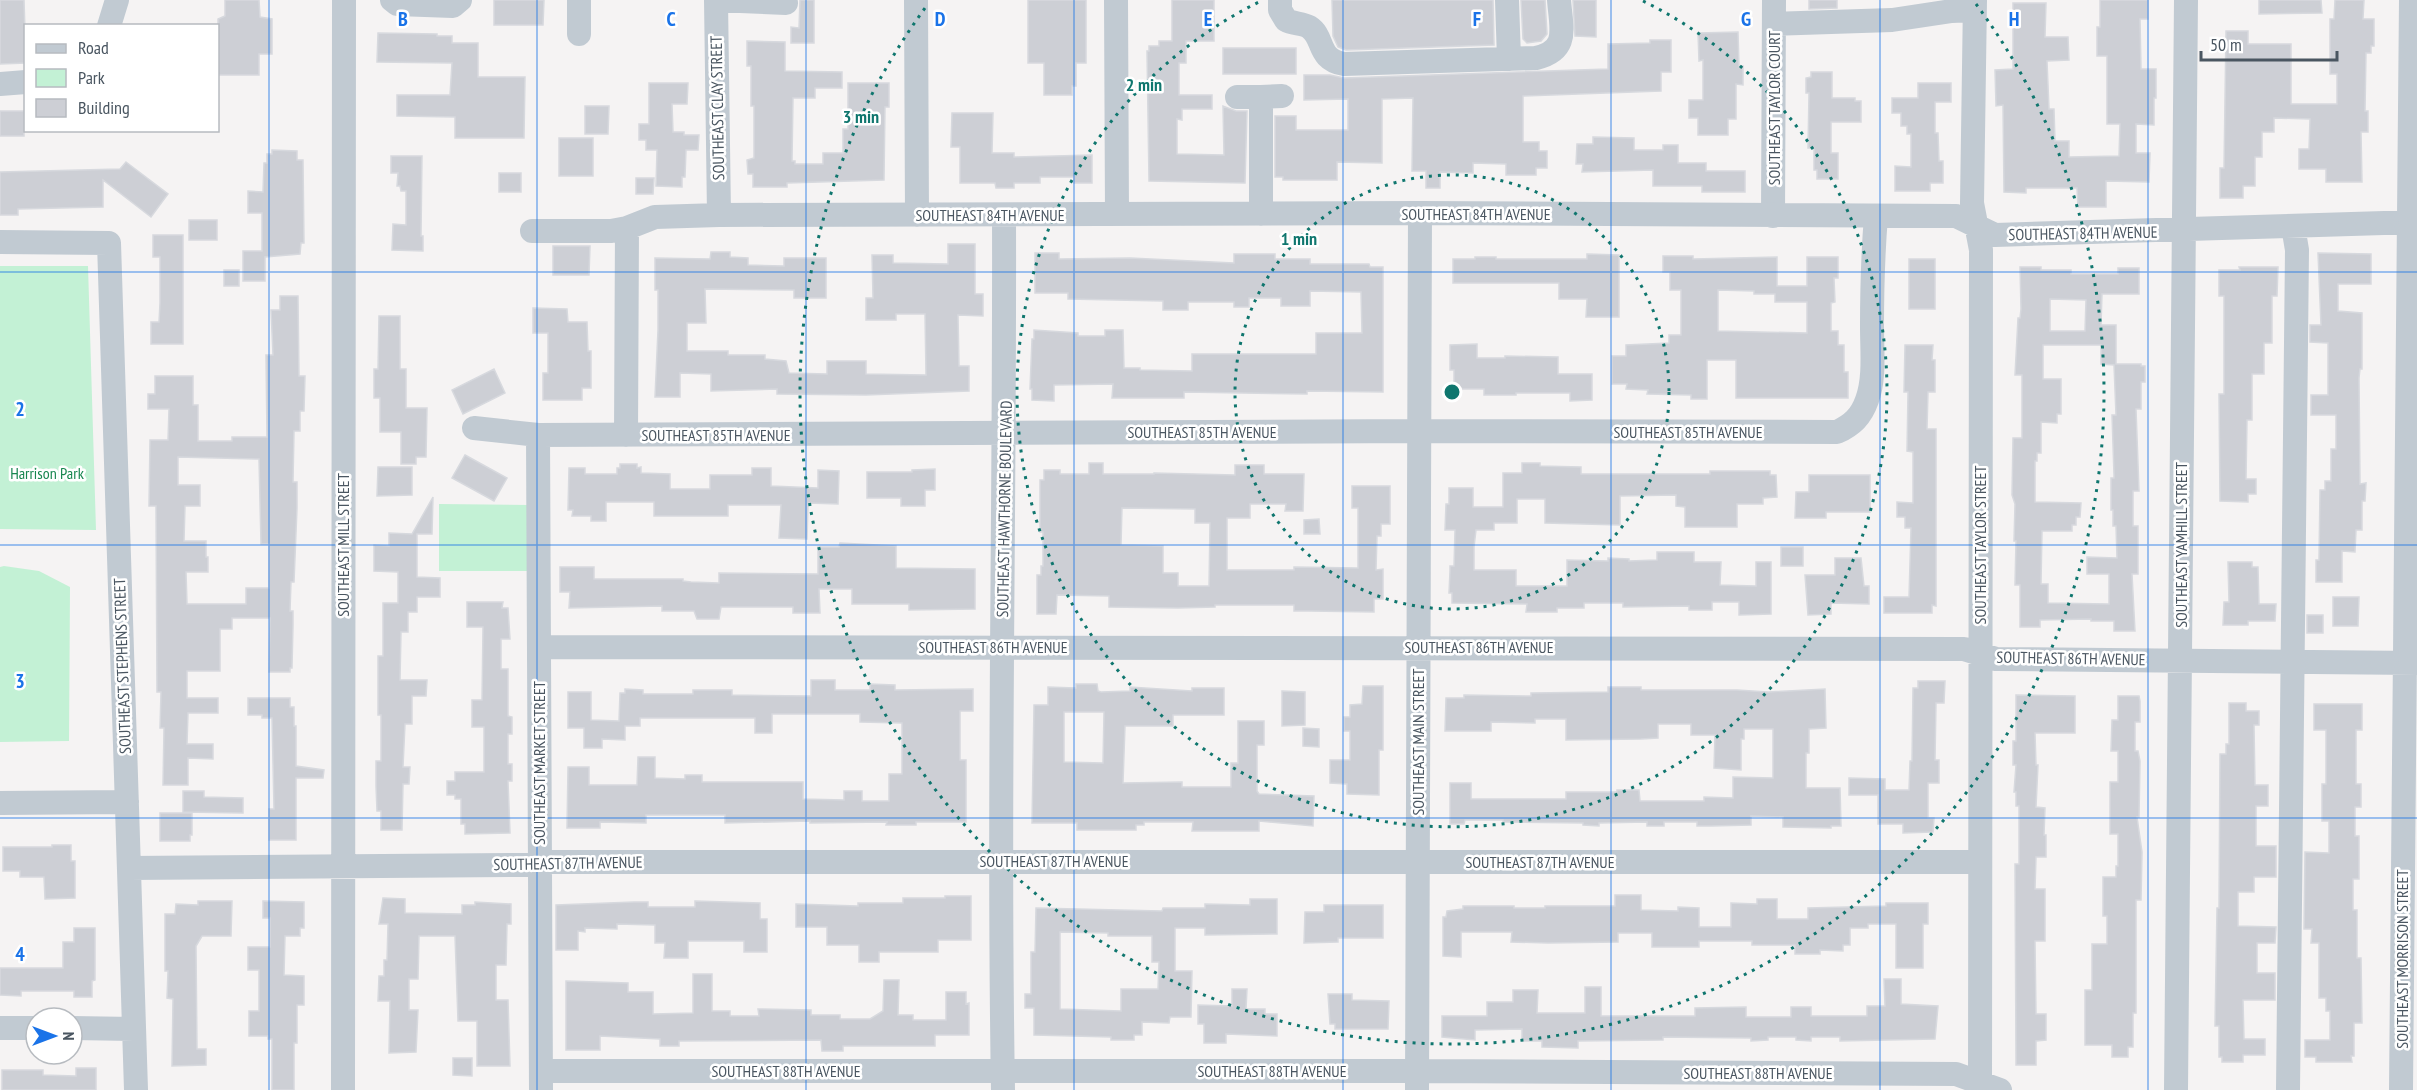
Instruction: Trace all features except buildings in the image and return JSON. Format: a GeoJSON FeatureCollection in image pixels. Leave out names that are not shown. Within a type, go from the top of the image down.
{"type":"FeatureCollection","features":[{"type":"Feature","properties":{"kind":"street"},"geometry":{"type":"LineString","coordinates":[[110,24],[117,0]]}},
{"type":"Feature","properties":{"kind":"street","name":"SOUTHEAST MILL STREET"},"geometry":{"type":"LineString","coordinates":[[343,1090],[344,0]]}},
{"type":"Feature","properties":{"kind":"street"},"geometry":{"type":"LineString","coordinates":[[392,0],[397,4],[453,6],[460,0]]}},
{"type":"Feature","properties":{"kind":"street"},"geometry":{"type":"LineString","coordinates":[[579,0],[579,34]]}},
{"type":"Feature","properties":{"kind":"street"},"geometry":{"type":"LineString","coordinates":[[716,0],[786,3]]}},
{"type":"Feature","properties":{"kind":"street","name":"SOUTHEAST CLAY STREET"},"geometry":{"type":"LineString","coordinates":[[716,0],[719,215]]}},
{"type":"Feature","properties":{"kind":"street"},"geometry":{"type":"LineString","coordinates":[[916,0],[918,215]]}},
{"type":"Feature","properties":{"kind":"street"},"geometry":{"type":"LineString","coordinates":[[1116,0],[1117,214]]}},
{"type":"Feature","properties":{"kind":"street"},"geometry":{"type":"LineString","coordinates":[[1280,0],[1280,10],[1286,20],[1308,26],[1314,32],[1327,56],[1334,62],[1344,64],[1536,58],[1554,52],[1561,37],[1559,0]]}},
{"type":"Feature","properties":{"kind":"street"},"geometry":{"type":"LineString","coordinates":[[1508,0],[1509,59]]}},
{"type":"Feature","properties":{"kind":"street","name":"SOUTHEAST TAYLOR COURT"},"geometry":{"type":"LineString","coordinates":[[1773,216],[1774,0]]}},
{"type":"Feature","properties":{"kind":"street","name":"SOUTHEAST YAMHILL STREET"},"geometry":{"type":"LineString","coordinates":[[2176,1090],[2186,0]]}},
{"type":"Feature","properties":{"kind":"street","name":"SOUTHEAST MORRISON STREET"},"geometry":{"type":"LineString","coordinates":[[2401,1090],[2410,663],[2413,222],[2411,0]]}},
{"type":"Feature","properties":{"kind":"street"},"geometry":{"type":"LineString","coordinates":[[1774,24],[1892,20],[1952,11],[1975,5]]}},
{"type":"Feature","properties":{"kind":"street","name":"SOUTHEAST TAYLOR STREET"},"geometry":{"type":"LineString","coordinates":[[1975,5],[1972,203],[1981,250],[1980,862],[1986,1088]]}},
{"type":"Feature","properties":{"kind":"street"},"geometry":{"type":"LineString","coordinates":[[0,84],[24,82]]}},
{"type":"Feature","properties":{"kind":"street"},"geometry":{"type":"LineString","coordinates":[[1237,97],[1271,97],[1261,214]]}},
{"type":"Feature","properties":{"kind":"street","name":"SOUTHEAST 84TH AVENUE"},"geometry":{"type":"LineString","coordinates":[[532,231],[611,231],[627,228],[655,217],[719,215],[1420,213],[1956,216],[1995,235],[2413,222]]}},
{"type":"Feature","properties":{"kind":"street","name":"SOUTHEAST MAIN STREET"},"geometry":{"type":"LineString","coordinates":[[1417,1080],[1420,213]]}},
{"type":"Feature","properties":{"kind":"street","name":"SOUTHEAST HAWTHORNE BOULEVARD"},"geometry":{"type":"LineString","coordinates":[[1003,1081],[1000,861],[1005,432],[1004,215]]}},
{"type":"Feature","properties":{"kind":"street","name":"SOUTHEAST 85TH AVENUE"},"geometry":{"type":"LineString","coordinates":[[474,428],[538,435],[1418,431],[1837,432],[1852,426],[1868,399],[1872,374],[1873,263],[1876,216]]}},
{"type":"Feature","properties":{"kind":"street"},"geometry":{"type":"LineString","coordinates":[[2288,1090],[2296,250],[2294,226]]}},
{"type":"Feature","properties":{"kind":"street"},"geometry":{"type":"LineString","coordinates":[[626,435],[627,228]]}},
{"type":"Feature","properties":{"kind":"street","name":"SOUTHEAST STEPHENS STREET"},"geometry":{"type":"LineString","coordinates":[[0,242],[109,243],[136,1090]]}},
{"type":"Feature","properties":{"kind":"street","name":"SOUTHEAST MARKET STREET"},"geometry":{"type":"LineString","coordinates":[[538,435],[541,1081]]}},
{"type":"Feature","properties":{"kind":"street","name":"SOUTHEAST 86TH AVENUE"},"geometry":{"type":"LineString","coordinates":[[539,647],[1964,649],[1996,659],[2410,663]]}},
{"type":"Feature","properties":{"kind":"street"},"geometry":{"type":"LineString","coordinates":[[0,803],[127,802]]}},
{"type":"Feature","properties":{"kind":"street","name":"SOUTHEAST 87TH AVENUE"},"geometry":{"type":"LineString","coordinates":[[129,868],[524,865],[551,862],[1980,862]]}},
{"type":"Feature","properties":{"kind":"street"},"geometry":{"type":"LineString","coordinates":[[0,1028],[24,1028]]}},
{"type":"Feature","properties":{"kind":"street"},"geometry":{"type":"LineString","coordinates":[[84,1029],[134,1029]]}},
{"type":"Feature","properties":{"kind":"street","name":"SOUTHEAST 88TH AVENUE"},"geometry":{"type":"LineString","coordinates":[[541,1081],[1417,1080],[1956,1074],[1986,1088]]}},
{"type":"Feature","properties":{"kind":"green space","name":"Harrison Park"},"geometry":{"type":"Polygon","coordinates":[[[0,266],[88,266],[96,530],[0,529],[0,266]]]}},
{"type":"Feature","properties":{"kind":"green space"},"geometry":{"type":"Polygon","coordinates":[[[439,504],[529,505],[528,571],[439,571],[439,504]]]}},
{"type":"Feature","properties":{"kind":"green space"},"geometry":{"type":"Polygon","coordinates":[[[0,567],[39,571],[70,587],[69,741],[0,742],[0,567]]]}}]}
